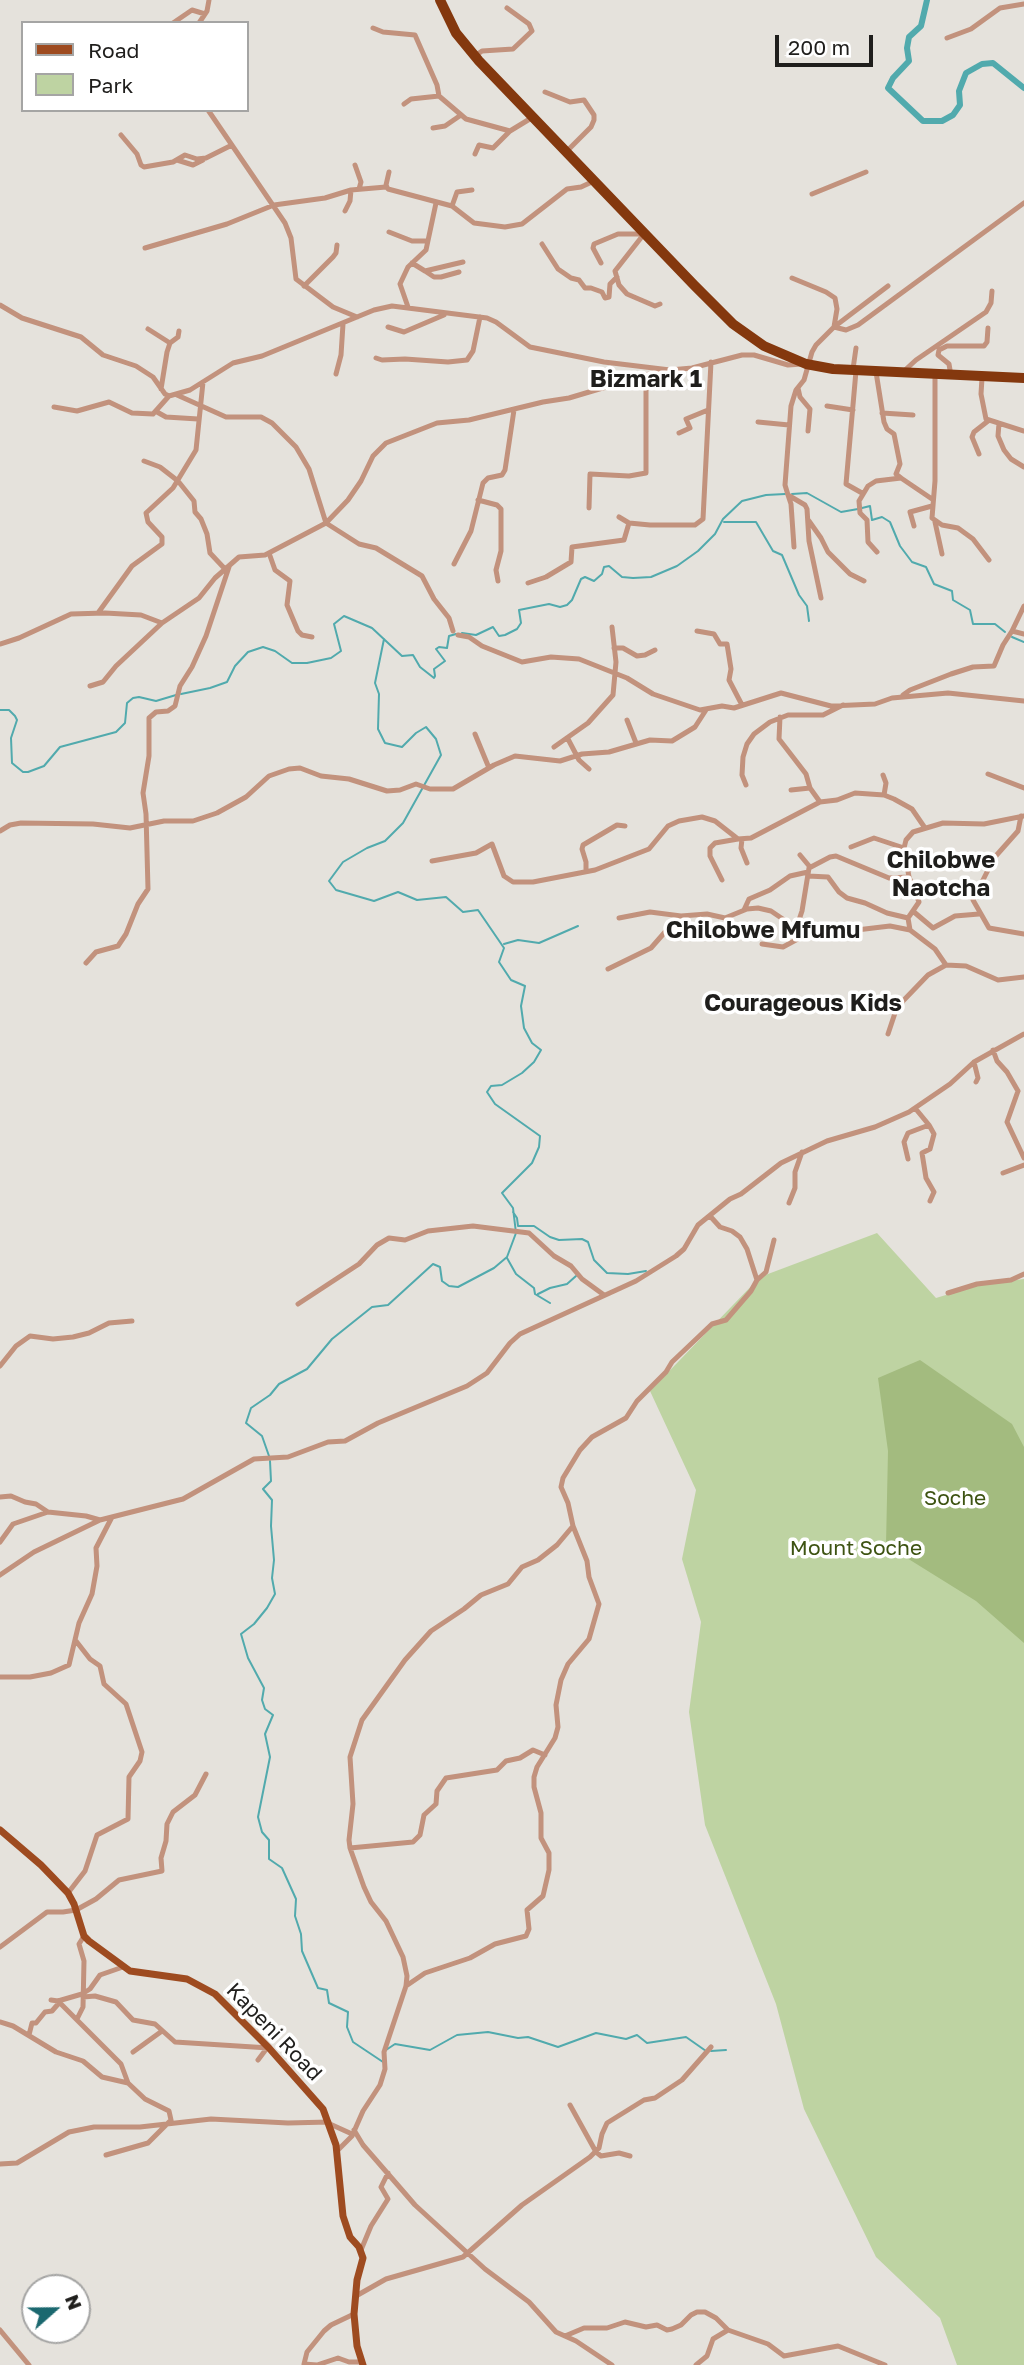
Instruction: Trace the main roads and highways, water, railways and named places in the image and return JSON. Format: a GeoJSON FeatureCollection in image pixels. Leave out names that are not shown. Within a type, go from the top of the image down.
{"type":"FeatureCollection","features":[{"type":"Feature","properties":{"kind":"highway"},"geometry":{"type":"LineString","coordinates":[[440,0],[449,21],[475,57],[733,324],[764,346],[806,364],[854,371],[1024,378]]}},
{"type":"Feature","properties":{"kind":"main road","name":"Kapeni Road"},"geometry":{"type":"LineString","coordinates":[[0,1829],[68,1893],[84,1936],[123,1967],[135,1973],[187,1979],[215,1994],[316,2100],[329,2123],[337,2151],[343,2216],[363,2258],[354,2314],[357,2346],[363,2364]]}},
{"type":"Feature","properties":{"kind":"waterway"},"geometry":{"type":"LineString","coordinates":[[927,0],[921,26],[909,37],[909,61],[893,78],[888,88],[923,121],[942,121],[953,115],[960,105],[959,91],[966,73],[982,64],[993,63],[1024,88]]}},
{"type":"Feature","properties":{"kind":"waterway"},"geometry":{"type":"LineString","coordinates":[[792,494],[807,493],[841,512],[858,509]]}},
{"type":"Feature","properties":{"kind":"waterway"},"geometry":{"type":"LineString","coordinates":[[462,633],[476,635],[493,627],[499,636],[505,635],[517,629],[521,623],[519,610],[549,604],[560,607],[567,605],[581,579],[585,577],[594,581],[602,574],[604,567],[609,566],[622,577],[633,578],[651,577],[677,566],[698,551],[715,534],[723,519],[742,501],[785,494]]}},
{"type":"Feature","properties":{"kind":"waterway"},"geometry":{"type":"LineString","coordinates":[[862,508],[870,506],[872,520],[882,517],[890,522],[900,546],[912,562],[926,567],[934,584],[952,591],[953,600],[970,610],[973,624],[995,624],[1005,632]]}},
{"type":"Feature","properties":{"kind":"waterway"},"geometry":{"type":"LineString","coordinates":[[724,522],[756,522],[773,551],[782,555],[799,595],[807,606],[809,621]]}},
{"type":"Feature","properties":{"kind":"waterway"},"geometry":{"type":"LineString","coordinates":[[181,694],[227,682],[235,666],[248,652],[263,647],[275,651],[292,663],[331,658],[341,651],[334,624],[344,616],[372,628],[402,656],[413,655],[420,667],[434,678],[434,669],[445,661],[436,649],[447,648],[449,636],[456,634]]}},
{"type":"Feature","properties":{"kind":"waterway"},"geometry":{"type":"LineString","coordinates":[[1012,637],[1024,642]]}},
{"type":"Feature","properties":{"kind":"waterway"},"geometry":{"type":"LineString","coordinates":[[269,1456],[262,1436],[246,1423],[251,1408],[270,1395],[279,1384],[307,1369],[332,1339],[372,1307],[388,1305],[433,1264],[440,1267],[442,1281],[449,1286],[458,1287],[494,1268],[507,1257],[516,1233],[513,1208],[502,1193],[532,1163],[539,1147],[540,1136],[495,1104],[487,1092],[491,1086],[502,1085],[522,1073],[534,1062],[541,1050],[532,1043],[524,1028],[521,1006],[525,986],[511,980],[499,962],[504,948],[478,910],[463,912],[446,897],[417,900],[398,892],[374,901],[336,890],[329,881],[343,862],[385,841],[403,823],[441,755],[436,739],[426,727],[402,747],[385,743],[378,729],[379,694],[375,683],[384,639]]}},
{"type":"Feature","properties":{"kind":"waterway"},"geometry":{"type":"LineString","coordinates":[[0,710],[9,710],[17,720],[11,738],[12,763],[23,772],[28,772],[44,766],[60,747],[116,732],[125,723],[127,703],[133,698],[156,701],[176,695]]}},
{"type":"Feature","properties":{"kind":"waterway"},"geometry":{"type":"LineString","coordinates":[[504,944],[518,940],[539,943],[578,926]]}},
{"type":"Feature","properties":{"kind":"waterway"},"geometry":{"type":"LineString","coordinates":[[513,1212],[518,1226],[534,1226],[559,1240],[582,1239],[588,1242],[594,1260],[607,1273],[646,1271]]}},
{"type":"Feature","properties":{"kind":"waterway"},"geometry":{"type":"LineString","coordinates":[[507,1258],[516,1274],[534,1288],[535,1294],[550,1303]]}},
{"type":"Feature","properties":{"kind":"waterway"},"geometry":{"type":"LineString","coordinates":[[538,1294],[567,1284],[576,1276]]}},
{"type":"Feature","properties":{"kind":"waterway"},"geometry":{"type":"LineString","coordinates":[[270,1461],[271,1481],[263,1489],[272,1500],[272,1578],[275,1594],[254,1624],[241,1634],[248,1658],[264,1688],[262,1700],[265,1709],[273,1715],[265,1734],[270,1757],[258,1817],[262,1832],[269,1840],[269,1859],[282,1868],[296,1899],[295,1916],[301,1934],[302,1951],[318,1988],[327,1990],[329,2003],[348,2012],[347,2027],[353,2042],[383,2062]]}},
{"type":"Feature","properties":{"kind":"waterway"},"geometry":{"type":"LineString","coordinates":[[386,2050],[395,2044],[430,2050],[457,2035],[488,2032],[518,2038],[528,2037],[558,2047],[596,2033],[626,2039],[637,2035],[647,2043],[686,2037],[706,2051]]}},
{"type":"Feature","properties":{"kind":"waterway"},"geometry":{"type":"LineString","coordinates":[[711,2051],[726,2050]]}},
{"type":"Feature","properties":{"kind":"district","name":"Bizmark 1"},"geometry":{"type":"Point","coordinates":[646,379]}},
{"type":"Feature","properties":{"kind":"district","name":"Chilobwe Naotcha"},"geometry":{"type":"Point","coordinates":[941,874]}},
{"type":"Feature","properties":{"kind":"district","name":"Chilobwe Mfumu"},"geometry":{"type":"Point","coordinates":[763,930]}},
{"type":"Feature","properties":{"kind":"district","name":"Courageous Kids"},"geometry":{"type":"Point","coordinates":[803,1003]}},
{"type":"Feature","properties":{"kind":"park label","name":"Soche"},"geometry":{"type":"Point","coordinates":[955,1498]}},
{"type":"Feature","properties":{"kind":"park label","name":"Mount Soche"},"geometry":{"type":"Point","coordinates":[856,1548]}}]}
